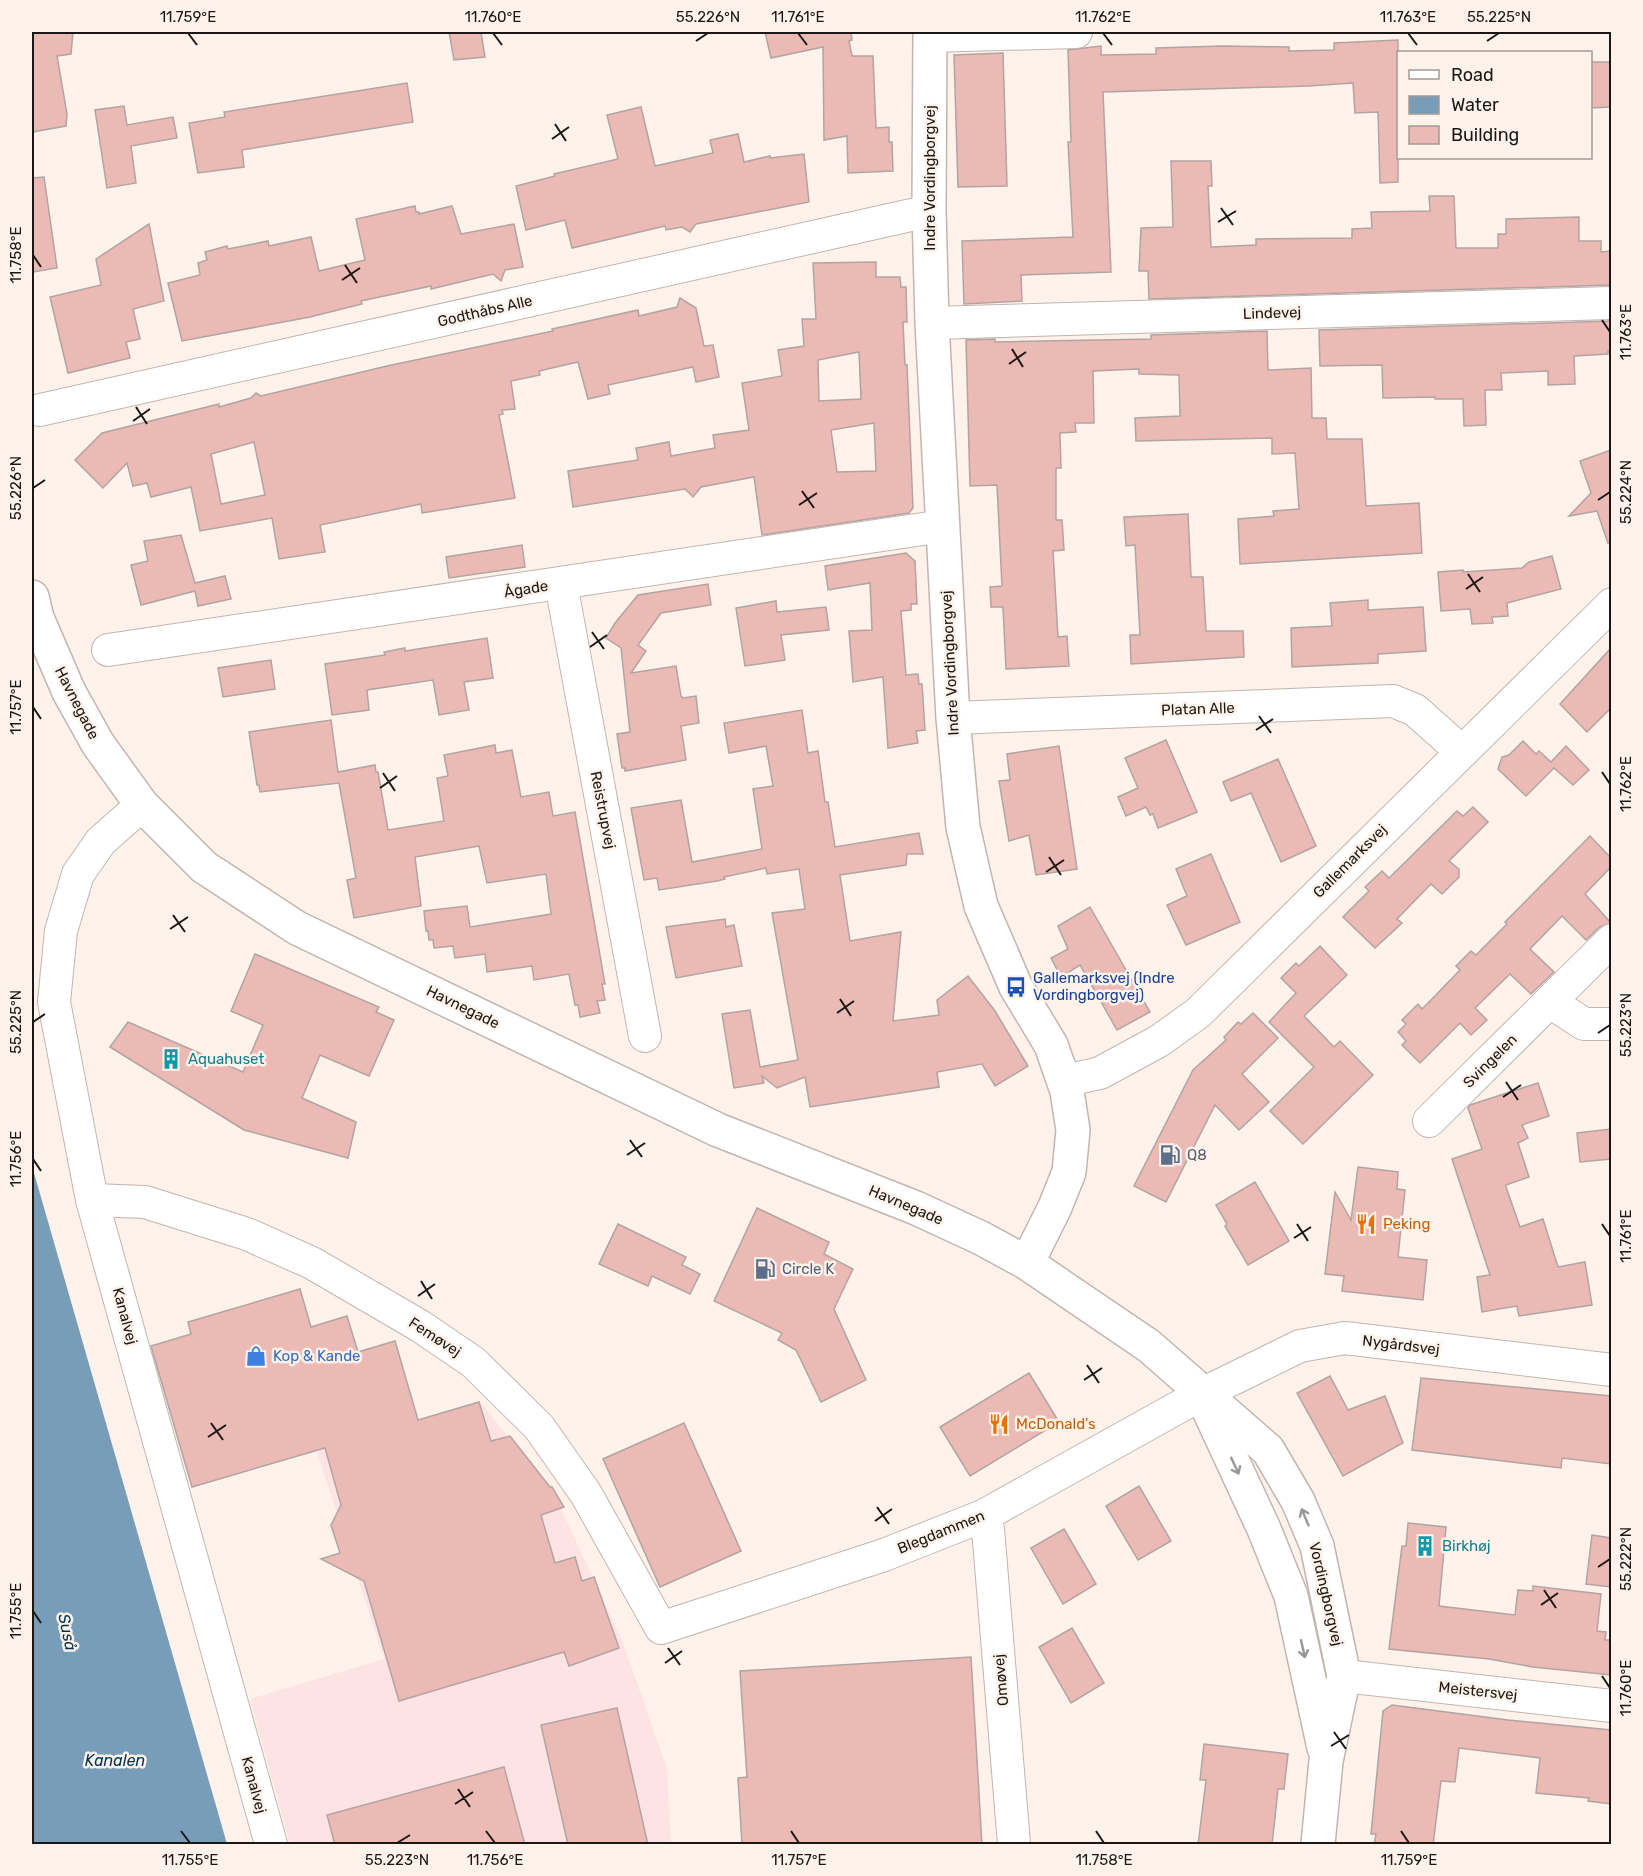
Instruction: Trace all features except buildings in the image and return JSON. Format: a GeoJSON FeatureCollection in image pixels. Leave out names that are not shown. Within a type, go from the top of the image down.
{"type":"FeatureCollection","features":[{"type":"Feature","properties":{"kind":"main road","name":"Indre Vordingborgvej"},"geometry":{"type":"LineString","coordinates":[[930,34],[929,211],[932,323],[953,718],[963,827],[981,906],[1016,987],[1051,1045],[1068,1091],[1073,1130],[1069,1172],[1055,1207],[1027,1263]]}},
{"type":"Feature","properties":{"kind":"main road","name":"Havnegade"},"geometry":{"type":"LineString","coordinates":[[32,597],[37,618],[69,692],[98,744],[142,806],[204,867],[297,928],[718,1130],[916,1208],[981,1238],[1027,1263]]}},
{"type":"Feature","properties":{"kind":"main road","name":"Vordingborgvej"},"geometry":{"type":"LineString","coordinates":[[1027,1263],[1149,1346],[1268,1450],[1298,1501],[1317,1546],[1344,1676],[1326,1761],[1318,1845]]}},
{"type":"Feature","properties":{"kind":"main road","name":"Vordingborgvej"},"geometry":{"type":"LineString","coordinates":[[1202,1394],[1264,1529],[1291,1596],[1326,1761]]}},
{"type":"Feature","properties":{"kind":"street"},"geometry":{"type":"LineString","coordinates":[[930,34],[1076,32]]}},
{"type":"Feature","properties":{"kind":"street","name":"Godthåbs Alle"},"geometry":{"type":"LineString","coordinates":[[40,410],[929,211]]}},
{"type":"Feature","properties":{"kind":"street","name":"Lindevej"},"geometry":{"type":"LineString","coordinates":[[932,323],[1611,303]]}},
{"type":"Feature","properties":{"kind":"street","name":"Ågade"},"geometry":{"type":"LineString","coordinates":[[108,650],[943,526]]}},
{"type":"Feature","properties":{"kind":"street","name":"Reistrupvej"},"geometry":{"type":"LineString","coordinates":[[561,584],[645,1036]]}},
{"type":"Feature","properties":{"kind":"street","name":"Gallemarksvej"},"geometry":{"type":"LineString","coordinates":[[1064,1081],[1100,1073],[1159,1041],[1198,1013],[1611,604]]}},
{"type":"Feature","properties":{"kind":"street","name":"Platan Alle"},"geometry":{"type":"LineString","coordinates":[[953,718],[1393,701],[1415,710],[1461,751]]}},
{"type":"Feature","properties":{"kind":"street","name":"Kanalvej"},"geometry":{"type":"LineString","coordinates":[[142,806],[101,841],[78,874],[61,931],[54,1002],[92,1200],[271,1845]]}},
{"type":"Feature","properties":{"kind":"street","name":"Svingelen"},"geometry":{"type":"LineString","coordinates":[[1429,1121],[1611,940]]}},
{"type":"Feature","properties":{"kind":"street"},"geometry":{"type":"LineString","coordinates":[[1550,1002],[1584,1024],[1611,1024]]}},
{"type":"Feature","properties":{"kind":"street","name":"Femøvej"},"geometry":{"type":"LineString","coordinates":[[92,1200],[146,1202],[247,1234],[312,1263],[420,1326],[473,1362],[539,1427],[586,1494],[661,1628]]}},
{"type":"Feature","properties":{"kind":"street","name":"Nygårdsvej"},"geometry":{"type":"LineString","coordinates":[[1202,1394],[1300,1346],[1345,1338],[1611,1370]]}},
{"type":"Feature","properties":{"kind":"street","name":"Blegdammen"},"geometry":{"type":"LineString","coordinates":[[661,1628],[884,1555],[984,1516],[1202,1394]]}},
{"type":"Feature","properties":{"kind":"street","name":"Omøvej"},"geometry":{"type":"LineString","coordinates":[[984,1516],[988,1529],[1014,1845]]}},
{"type":"Feature","properties":{"kind":"street","name":"Meistersvej"},"geometry":{"type":"LineString","coordinates":[[1344,1676],[1611,1706]]}},
{"type":"Feature","properties":{"kind":"shaded area"},"geometry":{"type":"Polygon","coordinates":[[[482,1404],[554,1494],[622,1640],[667,1769],[671,1844],[290,1844],[250,1699],[384,1659],[317,1452],[482,1404]]]}},
{"type":"Feature","properties":{"kind":"water","name":"Kanalen"},"geometry":{"type":"Polygon","coordinates":[[[32,1166],[227,1844],[32,1844],[32,1166]]]}},
{"type":"Feature","properties":{"kind":"place","name":"Gallemarksvej (Indre Vordingborgvej)"},"geometry":{"type":"Point","coordinates":[1016,987]}},
{"type":"Feature","properties":{"kind":"place","name":"Aquahuset"},"geometry":{"type":"Point","coordinates":[171,1059]}},
{"type":"Feature","properties":{"kind":"place","name":"Q8"},"geometry":{"type":"Point","coordinates":[1170,1155]}},
{"type":"Feature","properties":{"kind":"place","name":"Peking"},"geometry":{"type":"Point","coordinates":[1366,1224]}},
{"type":"Feature","properties":{"kind":"place","name":"Circle K"},"geometry":{"type":"Point","coordinates":[765,1269]}},
{"type":"Feature","properties":{"kind":"place","name":"Kop & Kande"},"geometry":{"type":"Point","coordinates":[256,1356]}},
{"type":"Feature","properties":{"kind":"place","name":"McDonald's"},"geometry":{"type":"Point","coordinates":[999,1424]}},
{"type":"Feature","properties":{"kind":"place","name":"Birkhøj"},"geometry":{"type":"Point","coordinates":[1425,1546]}},
{"type":"Feature","properties":{"kind":"water label","name":"Suså"},"geometry":{"type":"Point","coordinates":[68,1632]}}]}
